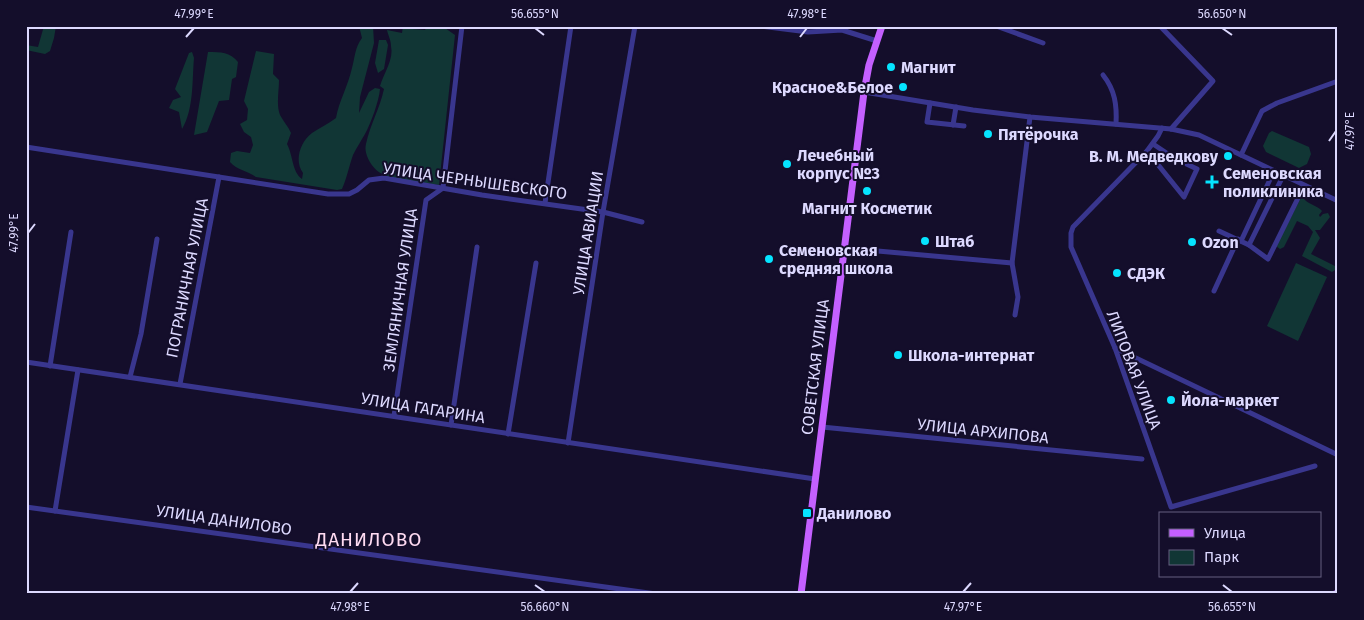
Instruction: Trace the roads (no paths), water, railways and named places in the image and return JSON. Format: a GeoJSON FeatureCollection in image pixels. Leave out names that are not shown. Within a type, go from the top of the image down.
{"type":"FeatureCollection","features":[{"type":"Feature","properties":{"kind":"main road","name":"СОВЕТСКАЯ УЛИЦА"},"geometry":{"type":"LineString","coordinates":[[801,594],[864,92],[869,65],[882,26]]}},
{"type":"Feature","properties":{"kind":"street"},"geometry":{"type":"LineString","coordinates":[[443,188],[462,26]]}},
{"type":"Feature","properties":{"kind":"street"},"geometry":{"type":"LineString","coordinates":[[545,203],[571,26]]}},
{"type":"Feature","properties":{"kind":"street","name":"УЛИЦА АВИАЦИИ"},"geometry":{"type":"LineString","coordinates":[[568,443],[603,212],[635,26]]}},
{"type":"Feature","properties":{"kind":"street"},"geometry":{"type":"LineString","coordinates":[[761,26],[808,32],[842,30],[877,41]]}},
{"type":"Feature","properties":{"kind":"street"},"geometry":{"type":"LineString","coordinates":[[996,26],[1043,43]]}},
{"type":"Feature","properties":{"kind":"street"},"geometry":{"type":"LineString","coordinates":[[1160,26],[1213,81],[1170,129]]}},
{"type":"Feature","properties":{"kind":"street"},"geometry":{"type":"LineString","coordinates":[[1103,75],[1114,93],[1117,105],[1116,124]]}},
{"type":"Feature","properties":{"kind":"street"},"geometry":{"type":"LineString","coordinates":[[1241,155],[1262,111],[1277,103],[1338,80]]}},
{"type":"Feature","properties":{"kind":"street"},"geometry":{"type":"LineString","coordinates":[[864,92],[1030,117],[1162,128],[1199,135],[1338,201]]}},
{"type":"Feature","properties":{"kind":"street"},"geometry":{"type":"LineString","coordinates":[[930,103],[927,122],[964,126]]}},
{"type":"Feature","properties":{"kind":"street"},"geometry":{"type":"LineString","coordinates":[[953,125],[956,107]]}},
{"type":"Feature","properties":{"kind":"street"},"geometry":{"type":"LineString","coordinates":[[1015,315],[1018,296],[1012,263],[1030,117]]}},
{"type":"Feature","properties":{"kind":"street","name":"ЛИПОВАЯ УЛИЦА"},"geometry":{"type":"LineString","coordinates":[[1162,128],[1147,151],[1073,227],[1071,247],[1115,348],[1171,507],[1315,466]]}},
{"type":"Feature","properties":{"kind":"street"},"geometry":{"type":"LineString","coordinates":[[1147,151],[1184,196],[1197,169],[1174,158],[1153,144]]}},
{"type":"Feature","properties":{"kind":"street","name":"УЛИЦА ЧЕРНЫШЕВСКОГО"},"geometry":{"type":"LineString","coordinates":[[26,146],[340,195],[357,190],[369,180],[384,178],[603,212],[642,222]]}},
{"type":"Feature","properties":{"kind":"street"},"geometry":{"type":"LineString","coordinates":[[1214,290],[1274,171]]}},
{"type":"Feature","properties":{"kind":"street"},"geometry":{"type":"LineString","coordinates":[[1249,245],[1283,176]]}},
{"type":"Feature","properties":{"kind":"street","name":"ПОГРАНИЧНАЯ УЛИЦА"},"geometry":{"type":"LineString","coordinates":[[180,384],[219,177]]}},
{"type":"Feature","properties":{"kind":"street"},"geometry":{"type":"LineString","coordinates":[[1219,231],[1249,245],[1268,259],[1304,186]]}},
{"type":"Feature","properties":{"kind":"street","name":"ЗЕМЛЯНИЧНАЯ УЛИЦА"},"geometry":{"type":"LineString","coordinates":[[394,416],[426,200],[443,188]]}},
{"type":"Feature","properties":{"kind":"street"},"geometry":{"type":"LineString","coordinates":[[50,366],[71,232]]}},
{"type":"Feature","properties":{"kind":"street"},"geometry":{"type":"LineString","coordinates":[[130,377],[141,334],[157,239]]}},
{"type":"Feature","properties":{"kind":"street"},"geometry":{"type":"LineString","coordinates":[[450,425],[477,247]]}},
{"type":"Feature","properties":{"kind":"street"},"geometry":{"type":"LineString","coordinates":[[844,248],[1012,263]]}},
{"type":"Feature","properties":{"kind":"street"},"geometry":{"type":"LineString","coordinates":[[508,434],[536,262]]}},
{"type":"Feature","properties":{"kind":"street"},"geometry":{"type":"LineString","coordinates":[[1115,348],[1338,455]]}},
{"type":"Feature","properties":{"kind":"street","name":"УЛИЦА ГАГАРИНА"},"geometry":{"type":"LineString","coordinates":[[26,362],[815,479]]}},
{"type":"Feature","properties":{"kind":"street"},"geometry":{"type":"LineString","coordinates":[[55,511],[78,370]]}},
{"type":"Feature","properties":{"kind":"street","name":"УЛИЦА АРХИПОВА"},"geometry":{"type":"LineString","coordinates":[[822,428],[1142,459]]}},
{"type":"Feature","properties":{"kind":"street","name":"УЛИЦА ДАНИЛОВО"},"geometry":{"type":"LineString","coordinates":[[26,507],[656,594]]}},
{"type":"Feature","properties":{"kind":"place","name":"Магнит"},"geometry":{"type":"Point","coordinates":[891,67]}},
{"type":"Feature","properties":{"kind":"place","name":"Красное&Белое"},"geometry":{"type":"Point","coordinates":[903,87]}},
{"type":"Feature","properties":{"kind":"place","name":"Пятёрочка"},"geometry":{"type":"Point","coordinates":[988,134]}},
{"type":"Feature","properties":{"kind":"place","name":"В. М. Медведкову"},"geometry":{"type":"Point","coordinates":[1228,156]}},
{"type":"Feature","properties":{"kind":"place","name":"Лечебный корпус №3"},"geometry":{"type":"Point","coordinates":[787,164]}},
{"type":"Feature","properties":{"kind":"place","name":"Семеновская поликлиника"},"geometry":{"type":"Point","coordinates":[1212,182]}},
{"type":"Feature","properties":{"kind":"place","name":"Магнит Косметик"},"geometry":{"type":"Point","coordinates":[867,191]}},
{"type":"Feature","properties":{"kind":"place","name":"Штаб"},"geometry":{"type":"Point","coordinates":[925,241]}},
{"type":"Feature","properties":{"kind":"place","name":"Ozon"},"geometry":{"type":"Point","coordinates":[1192,242]}},
{"type":"Feature","properties":{"kind":"place","name":"Семеновская средняя школа"},"geometry":{"type":"Point","coordinates":[769,259]}},
{"type":"Feature","properties":{"kind":"place","name":"СДЭК"},"geometry":{"type":"Point","coordinates":[1117,273]}},
{"type":"Feature","properties":{"kind":"place","name":"Школа-интернат"},"geometry":{"type":"Point","coordinates":[898,355]}},
{"type":"Feature","properties":{"kind":"place","name":"Йола-маркет"},"geometry":{"type":"Point","coordinates":[1171,400]}},
{"type":"Feature","properties":{"kind":"place","name":"Данилово"},"geometry":{"type":"Point","coordinates":[807,513]}},
{"type":"Feature","properties":{"kind":"district","name":"ДАНИЛОВО"},"geometry":{"type":"Point","coordinates":[369,539]}}]}
